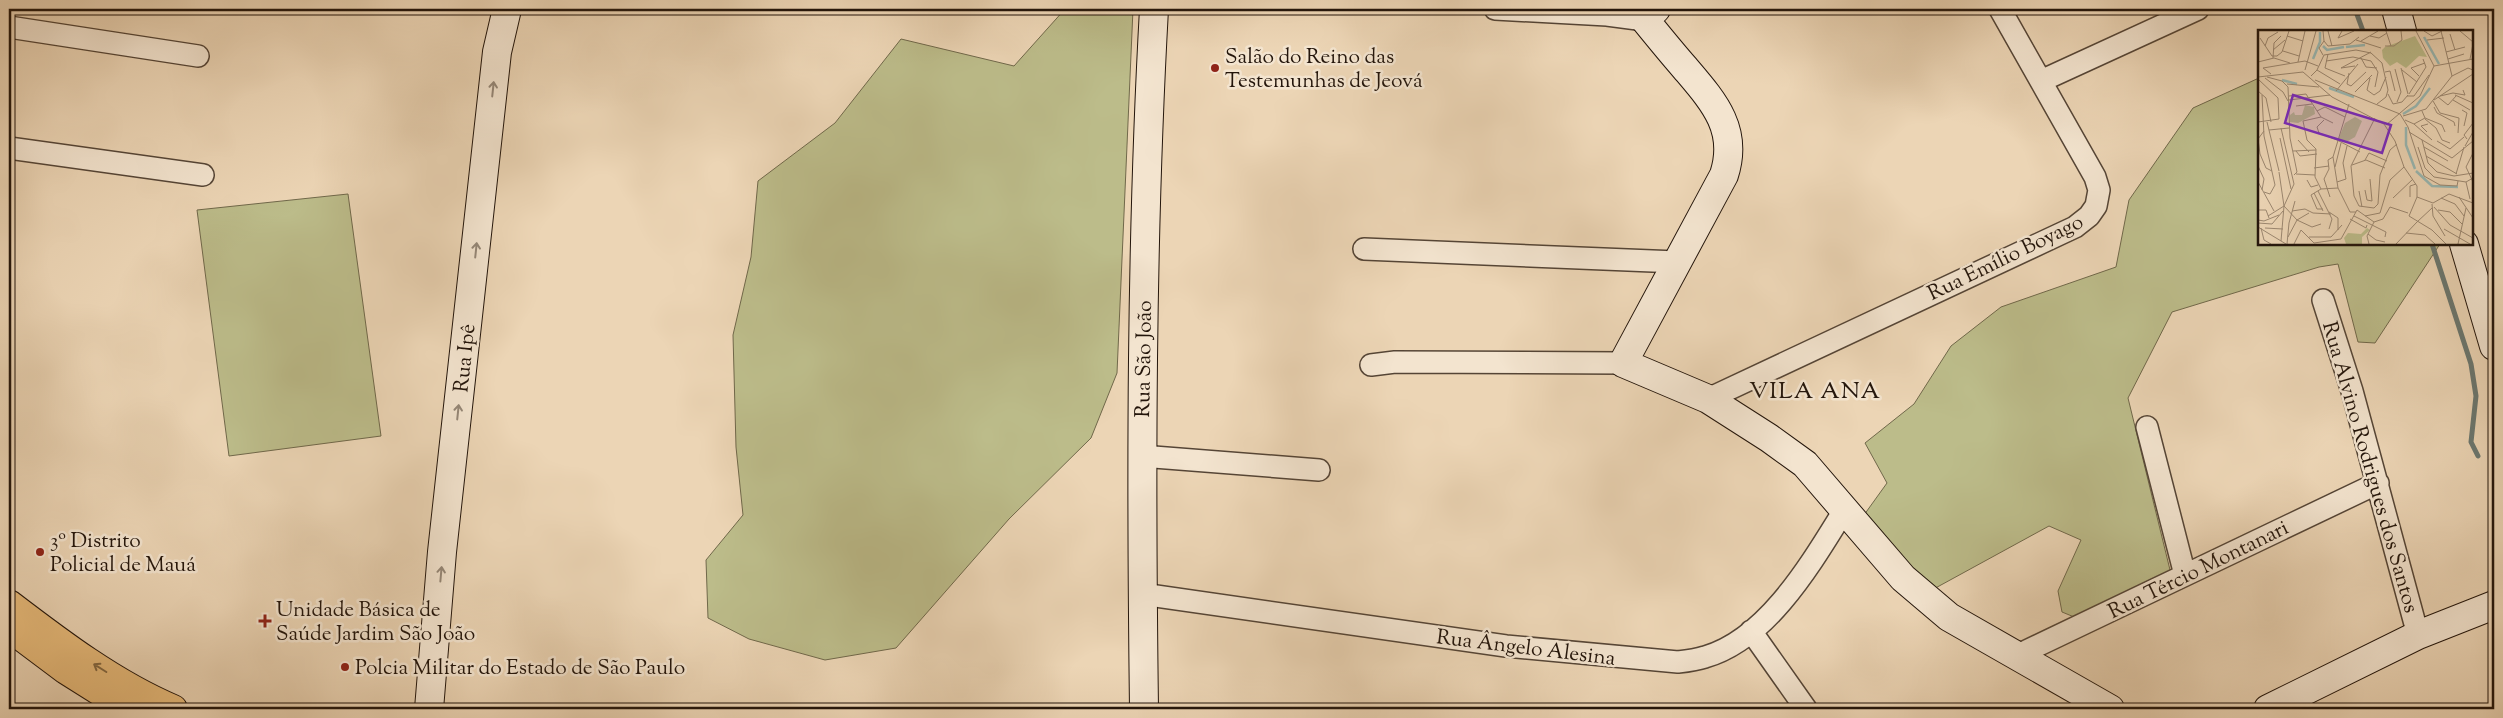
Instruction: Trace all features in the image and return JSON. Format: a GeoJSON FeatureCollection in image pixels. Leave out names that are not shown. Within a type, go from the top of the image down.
{"type":"FeatureCollection","features":[{"type":"Feature","properties":{"kind":"main road"},"geometry":{"type":"LineString","coordinates":[[9,604],[81,657],[122,702]]}},
{"type":"Feature","properties":{"kind":"main road"},"geometry":{"type":"LineString","coordinates":[[9,628],[66,670],[122,702],[173,709]]}},
{"type":"Feature","properties":{"kind":"street","name":"Rua Ipê"},"geometry":{"type":"LineString","coordinates":[[429,709],[442,552],[497,52],[507,9]]}},
{"type":"Feature","properties":{"kind":"street","name":"Rua São João"},"geometry":{"type":"LineString","coordinates":[[1144,709],[1141,456],[1148,111],[1154,9]]}},
{"type":"Feature","properties":{"kind":"street"},"geometry":{"type":"LineString","coordinates":[[1495,9],[1614,16],[1650,15],[1713,101],[1724,120],[1730,158],[1724,175],[1623,363]]}},
{"type":"Feature","properties":{"kind":"street","name":"Rua Emílio Boyago"},"geometry":{"type":"LineString","coordinates":[[1708,399],[2023,253],[2075,227],[2089,216],[2099,197],[2095,177],[2000,9]]}},
{"type":"Feature","properties":{"kind":"street"},"geometry":{"type":"LineString","coordinates":[[2042,81],[2198,9]]}},
{"type":"Feature","properties":{"kind":"street"},"geometry":{"type":"LineString","coordinates":[[2396,9],[2402,30]]}},
{"type":"Feature","properties":{"kind":"street"},"geometry":{"type":"LineString","coordinates":[[9,27],[198,56]]}},
{"type":"Feature","properties":{"kind":"street"},"geometry":{"type":"LineString","coordinates":[[9,148],[203,175]]}},
{"type":"Feature","properties":{"kind":"street"},"geometry":{"type":"LineString","coordinates":[[2464,245],[2494,346]]}},
{"type":"Feature","properties":{"kind":"street"},"geometry":{"type":"LineString","coordinates":[[1364,249],[1677,262]]}},
{"type":"Feature","properties":{"kind":"street","name":"Rua Alvino Rodrigues dos Santos"},"geometry":{"type":"LineString","coordinates":[[2323,300],[2352,391],[2418,635]]}},
{"type":"Feature","properties":{"kind":"street"},"geometry":{"type":"LineString","coordinates":[[1371,365],[1395,362],[1623,363],[1708,399],[1770,438],[1806,464],[1903,578],[1928,601],[1949,617],[2110,709]]}},
{"type":"Feature","properties":{"kind":"street"},"geometry":{"type":"LineString","coordinates":[[2146,427],[2186,574]]}},
{"type":"Feature","properties":{"kind":"street"},"geometry":{"type":"LineString","coordinates":[[1141,456],[1319,470]]}},
{"type":"Feature","properties":{"kind":"street","name":"Rua Tércio Montanari"},"geometry":{"type":"LineString","coordinates":[[2018,655],[2378,483]]}},
{"type":"Feature","properties":{"kind":"street","name":"Rua Ângelo Alesina"},"geometry":{"type":"LineString","coordinates":[[1142,594],[1506,646],[1635,660],[1678,662],[1705,657],[1723,650],[1751,631],[1780,604],[1807,570],[1845,509]]}},
{"type":"Feature","properties":{"kind":"street"},"geometry":{"type":"LineString","coordinates":[[2268,709],[2418,635],[2494,605]]}},
{"type":"Feature","properties":{"kind":"street"},"geometry":{"type":"LineString","coordinates":[[1751,631],[1806,709]]}},
{"type":"Feature","properties":{"kind":"green space"},"geometry":{"type":"Polygon","coordinates":[[[1065,9],[1133,9],[1117,373],[1091,438],[1009,519],[896,648],[825,660],[749,639],[708,618],[706,560],[743,515],[736,447],[733,335],[751,257],[758,181],[835,123],[901,39],[1014,66],[1065,9]]]}},
{"type":"Feature","properties":{"kind":"green space"},"geometry":{"type":"Polygon","coordinates":[[[2258,78],[2258,245],[2439,245],[2375,343],[2358,342],[2338,264],[2319,267],[2172,312],[2128,398],[2171,574],[2084,621],[2062,612],[2058,591],[2081,540],[2049,526],[1930,591],[1864,515],[1887,483],[1865,443],[1914,404],[1951,346],[2001,307],[2116,267],[2129,200],[2193,108],[2258,78]]]}},
{"type":"Feature","properties":{"kind":"green space"},"geometry":{"type":"Polygon","coordinates":[[[348,194],[381,436],[229,456],[197,210],[348,194]]]}},
{"type":"Feature","properties":{"kind":"waterway"},"geometry":{"type":"LineString","coordinates":[[2355,9],[2363,30]]}},
{"type":"Feature","properties":{"kind":"waterway"},"geometry":{"type":"LineString","coordinates":[[2432,245],[2471,364],[2476,396],[2471,442],[2478,456]]}},
{"type":"Feature","properties":{"kind":"place","name":"Salão do Reino das Testemunhas de Jeová"},"geometry":{"type":"Point","coordinates":[1215,68]}},
{"type":"Feature","properties":{"kind":"place","name":"3º Distrito Policial de Mauá"},"geometry":{"type":"Point","coordinates":[40,552]}},
{"type":"Feature","properties":{"kind":"place","name":"Unidade Básica de Saúde Jardim São João"},"geometry":{"type":"Point","coordinates":[265,621]}},
{"type":"Feature","properties":{"kind":"place","name":"Polcia Militar do Estado de São Paulo"},"geometry":{"type":"Point","coordinates":[345,667]}},
{"type":"Feature","properties":{"kind":"district","name":"VILA ANA"},"geometry":{"type":"Point","coordinates":[1815,390]}}]}
